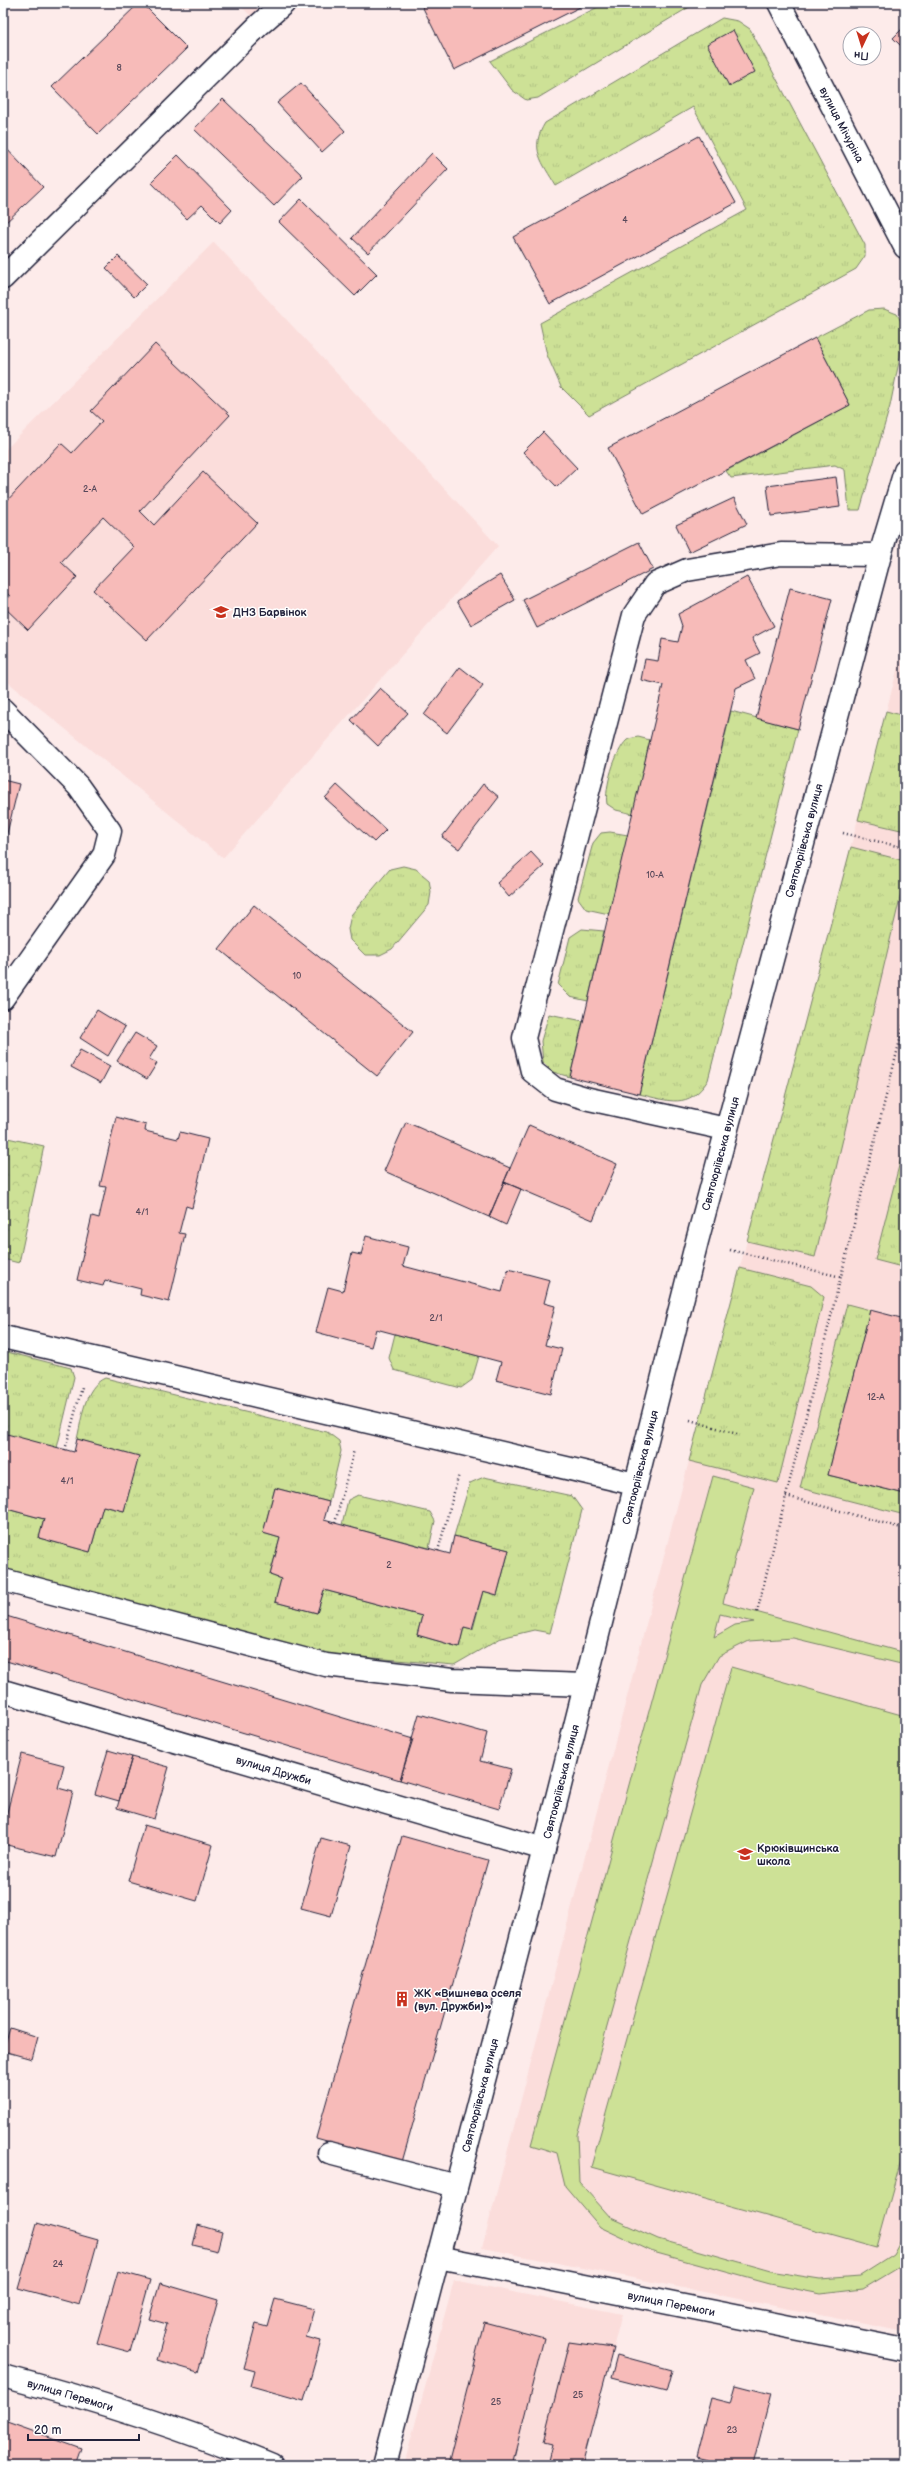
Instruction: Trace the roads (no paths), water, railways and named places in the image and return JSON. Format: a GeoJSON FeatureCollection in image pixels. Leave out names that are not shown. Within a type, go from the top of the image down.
{"type":"FeatureCollection","features":[{"type":"Feature","properties":{"kind":"street"},"geometry":{"type":"LineString","coordinates":[[3,278],[259,25],[284,3]]}},
{"type":"Feature","properties":{"kind":"street","name":"вулиця Мічуріна"},"geometry":{"type":"LineString","coordinates":[[779,3],[905,247]]}},
{"type":"Feature","properties":{"kind":"street","name":"Святоюріївська вулиця"},"geometry":{"type":"LineString","coordinates":[[384,2465],[544,1849],[635,1484],[726,1129],[880,555],[905,471]]}},
{"type":"Feature","properties":{"kind":"street"},"geometry":{"type":"LineString","coordinates":[[726,1129],[589,1099],[554,1089],[532,1071],[524,1038],[634,615],[656,584],[687,570],[781,554],[880,555]]}},
{"type":"Feature","properties":{"kind":"street"},"geometry":{"type":"LineString","coordinates":[[3,710],[78,786],[110,831],[104,855],[3,998]]}},
{"type":"Feature","properties":{"kind":"street"},"geometry":{"type":"LineString","coordinates":[[3,1337],[635,1484]]}},
{"type":"Feature","properties":{"kind":"street"},"geometry":{"type":"LineString","coordinates":[[3,1580],[326,1665],[452,1680],[585,1685]]}},
{"type":"Feature","properties":{"kind":"street","name":"вулиця Дружби"},"geometry":{"type":"LineString","coordinates":[[3,1691],[544,1849]]}},
{"type":"Feature","properties":{"kind":"street"},"geometry":{"type":"LineString","coordinates":[[329,2153],[456,2186]]}},
{"type":"Feature","properties":{"kind":"street","name":"вулиця Перемоги"},"geometry":{"type":"LineString","coordinates":[[438,2257],[905,2350]]}},
{"type":"Feature","properties":{"kind":"street","name":"вулиця Перемоги"},"geometry":{"type":"LineString","coordinates":[[3,2376],[75,2395],[234,2449],[272,2465]]}},
{"type":"Feature","properties":{"kind":"place","name":"ДНЗ Барвінок"},"geometry":{"type":"Point","coordinates":[221,612]}},
{"type":"Feature","properties":{"kind":"place","name":"Крюківщинська школа"},"geometry":{"type":"Point","coordinates":[745,1854]}},
{"type":"Feature","properties":{"kind":"place","name":"ЖК «Вишнева оселя (вул. Дружби)»"},"geometry":{"type":"Point","coordinates":[402,1999]}}]}
